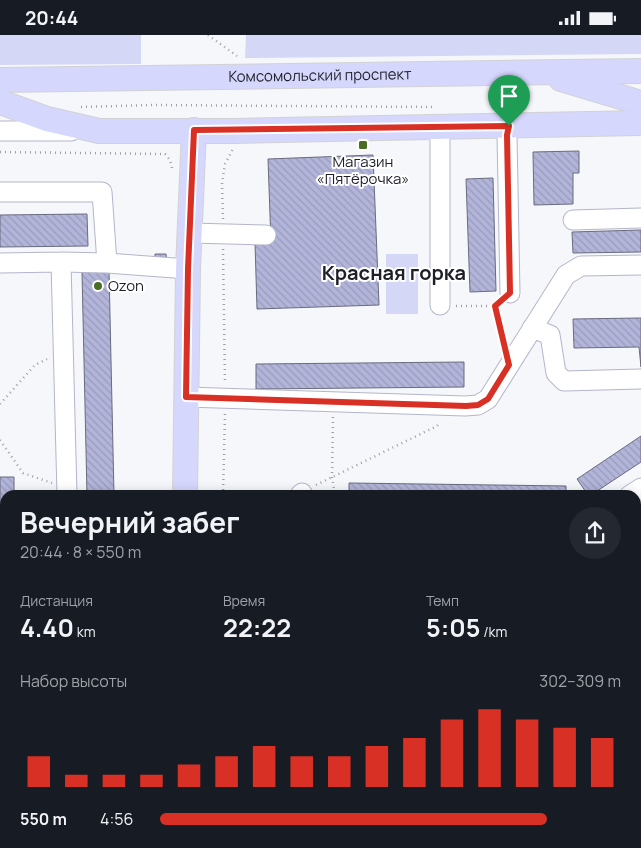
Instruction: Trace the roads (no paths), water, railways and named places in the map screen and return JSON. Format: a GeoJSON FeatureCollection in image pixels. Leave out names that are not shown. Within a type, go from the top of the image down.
{"type":"FeatureCollection","features":[{"type":"Feature","properties":{"kind":"main road","name":"Комсомольский проспект"},"geometry":{"type":"LineString","coordinates":[[0,80],[641,71]]}},
{"type":"Feature","properties":{"kind":"main road"},"geometry":{"type":"LineString","coordinates":[[538,72],[641,103]]}},
{"type":"Feature","properties":{"kind":"main road"},"geometry":{"type":"LineString","coordinates":[[0,102],[46,119],[99,131],[194,130],[440,117],[509,126],[641,123]]}},
{"type":"Feature","properties":{"kind":"main road"},"geometry":{"type":"LineString","coordinates":[[185,490],[188,269],[194,130]]}},
{"type":"Feature","properties":{"kind":"street"},"geometry":{"type":"LineString","coordinates":[[440,117],[440,305]]}},
{"type":"Feature","properties":{"kind":"street"},"geometry":{"type":"LineString","coordinates":[[509,126],[507,135],[510,293]]}},
{"type":"Feature","properties":{"kind":"street"},"geometry":{"type":"LineString","coordinates":[[0,131],[99,131]]}},
{"type":"Feature","properties":{"kind":"street"},"geometry":{"type":"LineString","coordinates":[[0,192],[102,192],[107,263]]}},
{"type":"Feature","properties":{"kind":"street"},"geometry":{"type":"LineString","coordinates":[[572,219],[641,218]]}},
{"type":"Feature","properties":{"kind":"street"},"geometry":{"type":"LineString","coordinates":[[190,233],[266,235]]}},
{"type":"Feature","properties":{"kind":"street"},"geometry":{"type":"LineString","coordinates":[[61,262],[67,490]]}},
{"type":"Feature","properties":{"kind":"street"},"geometry":{"type":"LineString","coordinates":[[0,263],[107,263],[188,269]]}},
{"type":"Feature","properties":{"kind":"street"},"geometry":{"type":"LineString","coordinates":[[186,397],[478,405],[488,399],[566,275],[581,266],[641,265]]}},
{"type":"Feature","properties":{"kind":"street"},"geometry":{"type":"LineString","coordinates":[[532,329],[550,335],[556,373],[564,381],[641,379]]}},
{"type":"Feature","properties":{"kind":"place","name":"Магазин «Пятёрочка»"},"geometry":{"type":"Point","coordinates":[363,145]}},
{"type":"Feature","properties":{"kind":"place","name":"Ozon"},"geometry":{"type":"Point","coordinates":[98,286]}},
{"type":"Feature","properties":{"kind":"district","name":"Красная горка"},"geometry":{"type":"Point","coordinates":[394,273]}}]}
